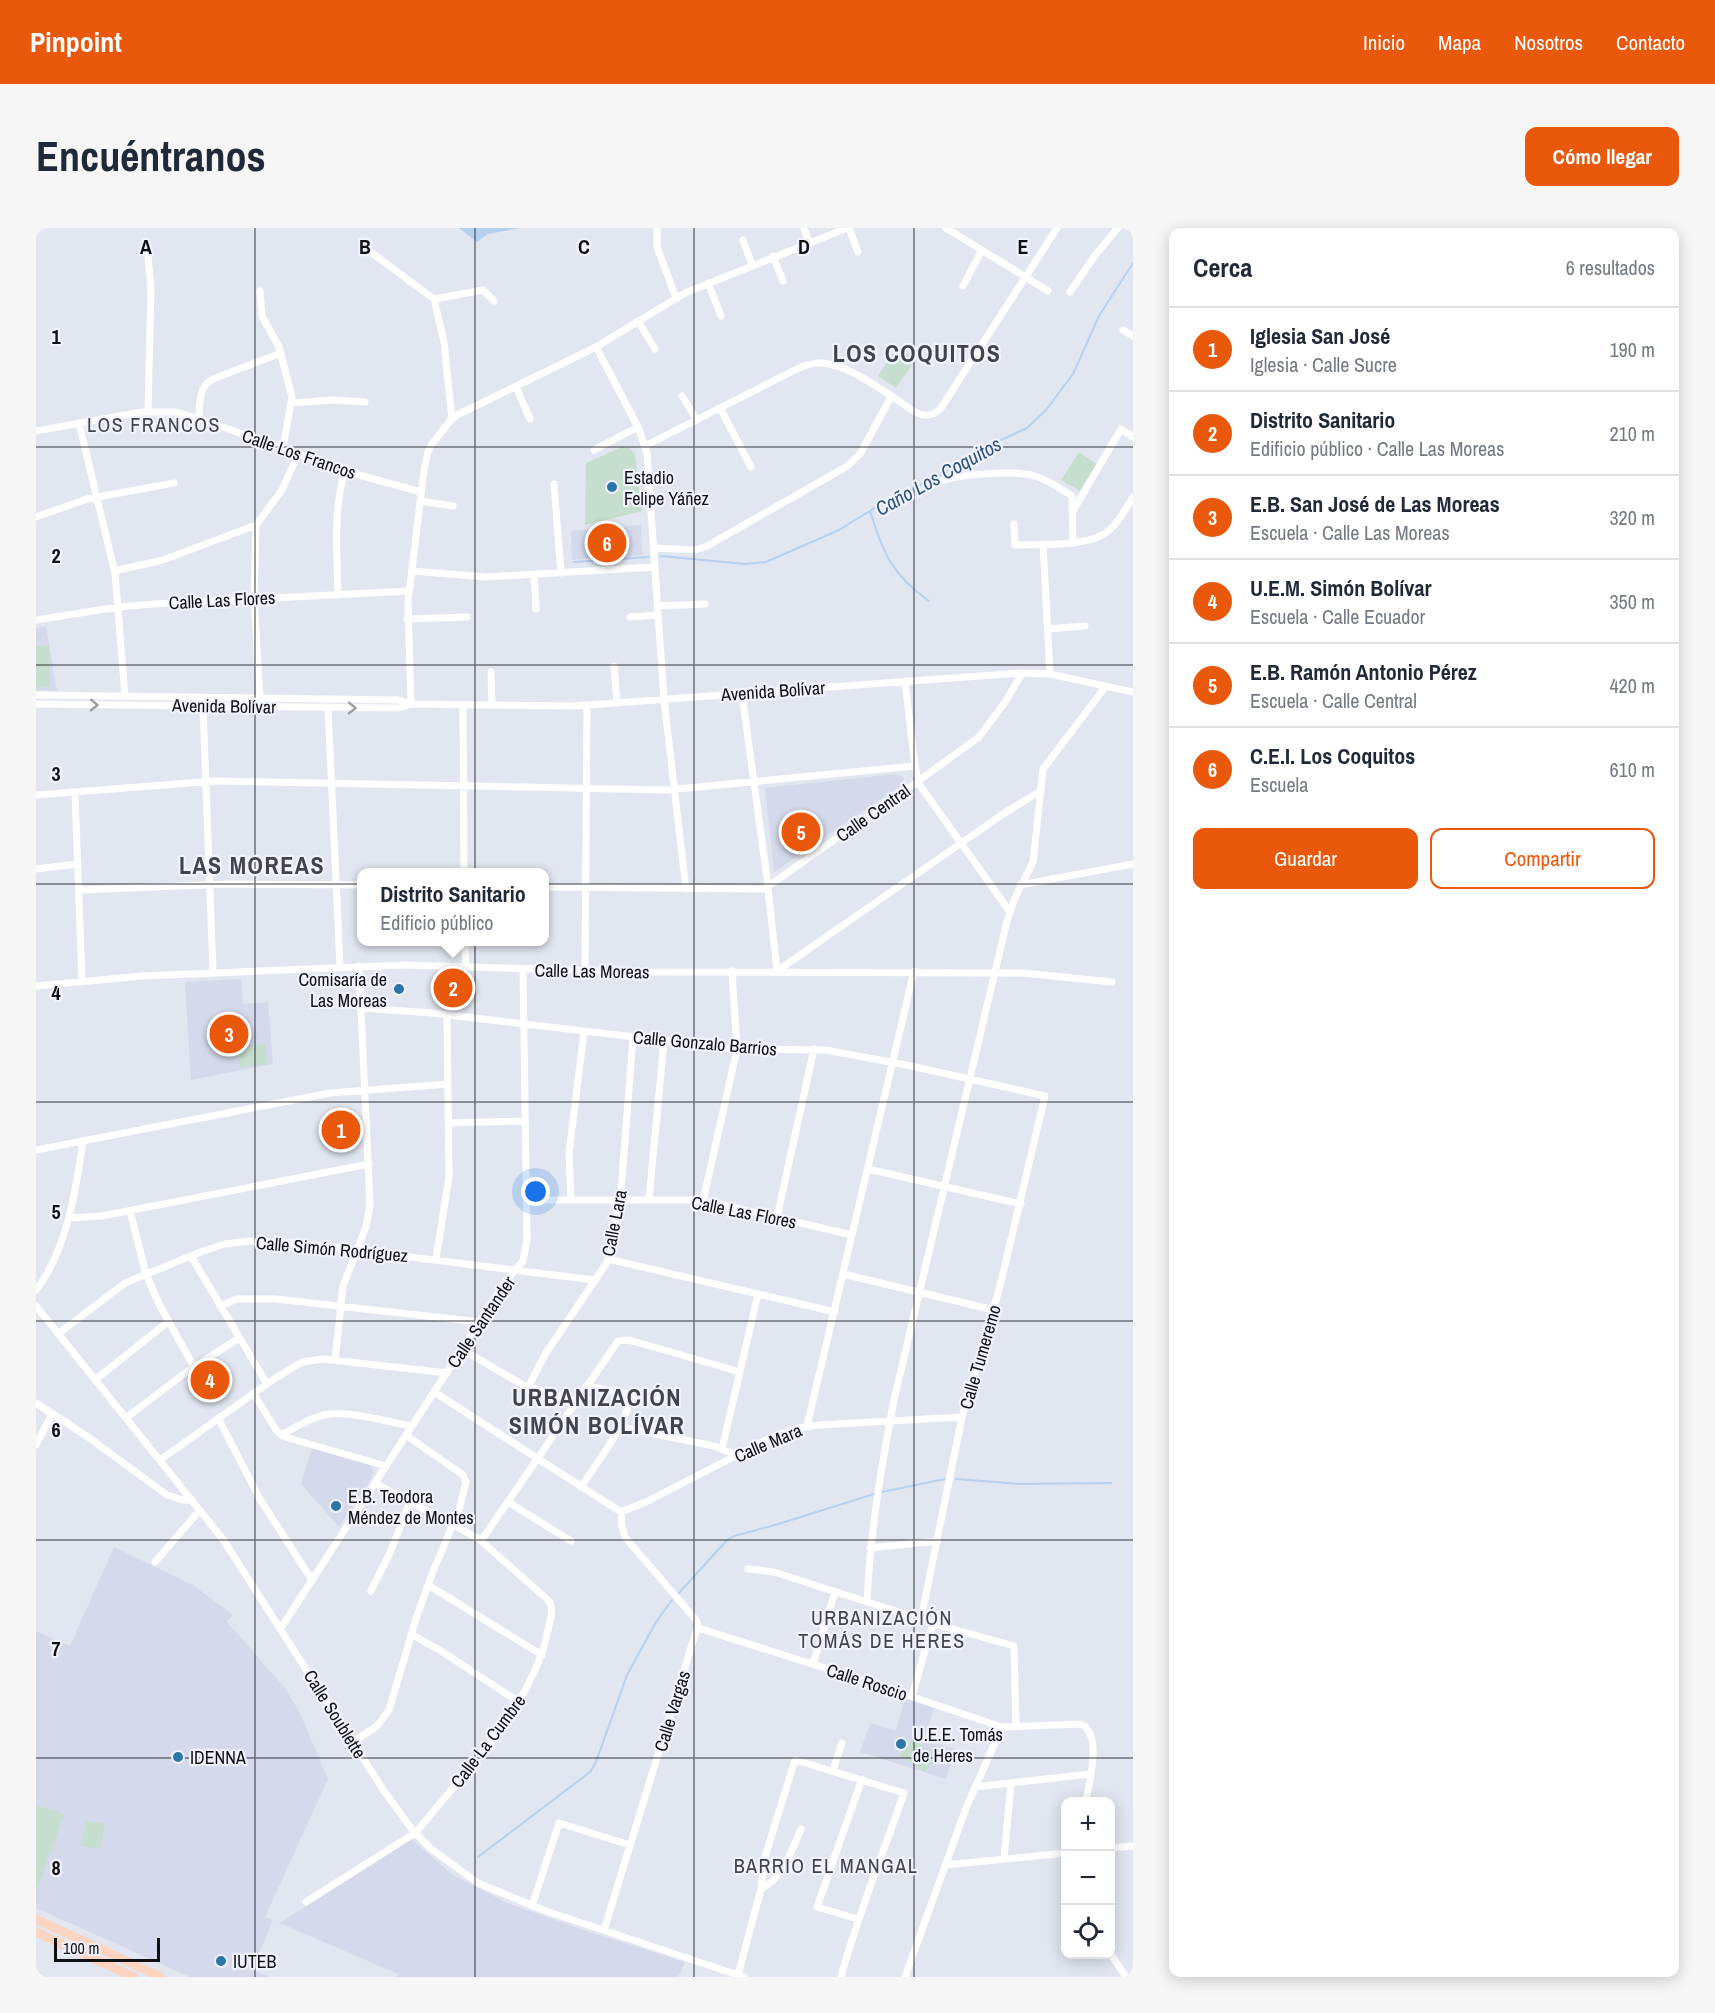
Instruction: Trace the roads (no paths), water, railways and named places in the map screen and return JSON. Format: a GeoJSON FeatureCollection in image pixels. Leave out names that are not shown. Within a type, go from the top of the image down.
{"type":"FeatureCollection","features":[{"type":"Feature","properties":{"kind":"main road"},"geometry":{"type":"LineString","coordinates":[[36,1919],[160,1977]]}},
{"type":"Feature","properties":{"kind":"main road"},"geometry":{"type":"LineString","coordinates":[[36,1932],[134,1977]]}},
{"type":"Feature","properties":{"kind":"street"},"geometry":{"type":"LineString","coordinates":[[657,228],[657,247],[676,298]]}},
{"type":"Feature","properties":{"kind":"street"},"geometry":{"type":"LineString","coordinates":[[804,228],[810,242]]}},
{"type":"Feature","properties":{"kind":"street"},"geometry":{"type":"LineString","coordinates":[[411,704],[407,619],[421,492],[428,452],[440,432],[452,419],[596,347],[676,298],[708,283],[848,228],[858,252]]}},
{"type":"Feature","properties":{"kind":"street"},"geometry":{"type":"LineString","coordinates":[[645,446],[791,372],[816,363],[844,368],[921,415],[930,415],[938,411],[1057,228]]}},
{"type":"Feature","properties":{"kind":"street"},"geometry":{"type":"LineString","coordinates":[[1070,292],[1118,228]]}},
{"type":"Feature","properties":{"kind":"street"},"geometry":{"type":"LineString","coordinates":[[948,229],[1048,291]]}},
{"type":"Feature","properties":{"kind":"street"},"geometry":{"type":"LineString","coordinates":[[743,240],[752,265]]}},
{"type":"Feature","properties":{"kind":"street"},"geometry":{"type":"LineString","coordinates":[[147,244],[152,289],[148,411]]}},
{"type":"Feature","properties":{"kind":"street"},"geometry":{"type":"LineString","coordinates":[[963,286],[982,250]]}},
{"type":"Feature","properties":{"kind":"street"},"geometry":{"type":"LineString","coordinates":[[372,253],[434,300],[444,342],[452,419]]}},
{"type":"Feature","properties":{"kind":"street"},"geometry":{"type":"LineString","coordinates":[[774,256],[783,281]]}},
{"type":"Feature","properties":{"kind":"street"},"geometry":{"type":"LineString","coordinates":[[708,283],[721,316]]}},
{"type":"Feature","properties":{"kind":"street"},"geometry":{"type":"LineString","coordinates":[[434,300],[483,290],[494,301]]}},
{"type":"Feature","properties":{"kind":"street"},"geometry":{"type":"LineString","coordinates":[[260,291],[262,316],[281,353],[292,397],[283,448]]}},
{"type":"Feature","properties":{"kind":"street"},"geometry":{"type":"LineString","coordinates":[[638,321],[655,349]]}},
{"type":"Feature","properties":{"kind":"street"},"geometry":{"type":"LineString","coordinates":[[1123,330],[1133,336]]}},
{"type":"Feature","properties":{"kind":"street"},"geometry":{"type":"LineString","coordinates":[[596,347],[638,427],[645,446],[664,700],[686,889]]}},
{"type":"Feature","properties":{"kind":"street"},"geometry":{"type":"LineString","coordinates":[[199,418],[201,391],[205,384],[281,353]]}},
{"type":"Feature","properties":{"kind":"street"},"geometry":{"type":"LineString","coordinates":[[516,387],[530,419]]}},
{"type":"Feature","properties":{"kind":"street"},"geometry":{"type":"LineString","coordinates":[[682,396],[697,420]]}},
{"type":"Feature","properties":{"kind":"street"},"geometry":{"type":"LineString","coordinates":[[654,548],[695,550],[707,546],[828,478],[858,457],[891,397]]}},
{"type":"Feature","properties":{"kind":"street"},"geometry":{"type":"LineString","coordinates":[[291,403],[333,400],[365,402]]}},
{"type":"Feature","properties":{"kind":"street"},"geometry":{"type":"LineString","coordinates":[[720,408],[752,467]]}},
{"type":"Feature","properties":{"kind":"street","name":"Calle Los Francos"},"geometry":{"type":"LineString","coordinates":[[36,431],[148,411],[176,412],[345,470],[421,492]]}},
{"type":"Feature","properties":{"kind":"street"},"geometry":{"type":"LineString","coordinates":[[79,423],[114,571],[125,696]]}},
{"type":"Feature","properties":{"kind":"street"},"geometry":{"type":"LineString","coordinates":[[594,450],[638,427]]}},
{"type":"Feature","properties":{"kind":"street"},"geometry":{"type":"LineString","coordinates":[[1073,511],[1121,429],[1133,437]]}},
{"type":"Feature","properties":{"kind":"street"},"geometry":{"type":"LineString","coordinates":[[114,571],[164,560],[256,525],[282,490],[298,454]]}},
{"type":"Feature","properties":{"kind":"street"},"geometry":{"type":"LineString","coordinates":[[338,595],[336,513],[345,470]]}},
{"type":"Feature","properties":{"kind":"street"},"geometry":{"type":"LineString","coordinates":[[942,482],[965,476],[1006,473],[1033,475],[1043,479],[1072,496],[1073,542]]}},
{"type":"Feature","properties":{"kind":"street"},"geometry":{"type":"LineString","coordinates":[[36,517],[97,496],[174,483]]}},
{"type":"Feature","properties":{"kind":"street"},"geometry":{"type":"LineString","coordinates":[[554,484],[561,573]]}},
{"type":"Feature","properties":{"kind":"street"},"geometry":{"type":"LineString","coordinates":[[1014,524],[1015,545],[1094,539],[1105,533],[1124,512],[1133,497]]}},
{"type":"Feature","properties":{"kind":"street"},"geometry":{"type":"LineString","coordinates":[[420,501],[453,506]]}},
{"type":"Feature","properties":{"kind":"street"},"geometry":{"type":"LineString","coordinates":[[256,525],[254,598],[261,698]]}},
{"type":"Feature","properties":{"kind":"street"},"geometry":{"type":"LineString","coordinates":[[1043,544],[1050,674]]}},
{"type":"Feature","properties":{"kind":"street"},"geometry":{"type":"LineString","coordinates":[[411,570],[476,577],[655,567]]}},
{"type":"Feature","properties":{"kind":"street"},"geometry":{"type":"LineString","coordinates":[[534,575],[536,609]]}},
{"type":"Feature","properties":{"kind":"street","name":"Calle Las Flores"},"geometry":{"type":"LineString","coordinates":[[36,620],[118,607],[409,591]]}},
{"type":"Feature","properties":{"kind":"street"},"geometry":{"type":"LineString","coordinates":[[658,606],[705,604]]}},
{"type":"Feature","properties":{"kind":"street"},"geometry":{"type":"LineString","coordinates":[[630,617],[658,615]]}},
{"type":"Feature","properties":{"kind":"street"},"geometry":{"type":"LineString","coordinates":[[407,619],[467,617]]}},
{"type":"Feature","properties":{"kind":"street"},"geometry":{"type":"LineString","coordinates":[[1048,629],[1085,626]]}},
{"type":"Feature","properties":{"kind":"street"},"geometry":{"type":"LineString","coordinates":[[614,666],[617,703]]}},
{"type":"Feature","properties":{"kind":"street"},"geometry":{"type":"LineString","coordinates":[[491,672],[492,705]]}},
{"type":"Feature","properties":{"kind":"street","name":"Avenida Bolívar"},"geometry":{"type":"LineString","coordinates":[[36,695],[398,700],[411,704],[463,705],[587,705],[1022,673],[1050,674],[1133,692]]}},
{"type":"Feature","properties":{"kind":"street","name":"Calle Central"},"geometry":{"type":"LineString","coordinates":[[549,887],[760,890],[768,887],[982,734],[1006,701],[1022,673]]}},
{"type":"Feature","properties":{"kind":"street"},"geometry":{"type":"LineString","coordinates":[[905,681],[915,765],[922,790],[1010,912]]}},
{"type":"Feature","properties":{"kind":"street"},"geometry":{"type":"LineString","coordinates":[[867,1602],[870,1548],[890,1420],[1010,912],[1033,858],[1039,792],[1046,764],[1106,686]]}},
{"type":"Feature","properties":{"kind":"street"},"geometry":{"type":"LineString","coordinates":[[742,694],[777,971],[1006,812],[1039,792]]}},
{"type":"Feature","properties":{"kind":"street","name":"Avenida Bolívar"},"geometry":{"type":"LineString","coordinates":[[36,704],[398,708],[411,704]]}},
{"type":"Feature","properties":{"kind":"street"},"geometry":{"type":"LineString","coordinates":[[463,705],[464,868]]}},
{"type":"Feature","properties":{"kind":"street"},"geometry":{"type":"LineString","coordinates":[[585,971],[587,705]]}},
{"type":"Feature","properties":{"kind":"street"},"geometry":{"type":"LineString","coordinates":[[203,706],[213,972]]}},
{"type":"Feature","properties":{"kind":"street"},"geometry":{"type":"LineString","coordinates":[[328,708],[340,966]]}},
{"type":"Feature","properties":{"kind":"street"},"geometry":{"type":"LineString","coordinates":[[36,795],[206,782],[675,789],[915,765]]}},
{"type":"Feature","properties":{"kind":"street"},"geometry":{"type":"LineString","coordinates":[[75,792],[82,981]]}},
{"type":"Feature","properties":{"kind":"street"},"geometry":{"type":"LineString","coordinates":[[36,869],[78,864]]}},
{"type":"Feature","properties":{"kind":"street"},"geometry":{"type":"LineString","coordinates":[[1020,885],[1133,864]]}},
{"type":"Feature","properties":{"kind":"street"},"geometry":{"type":"LineString","coordinates":[[79,890],[211,885],[357,885]]}},
{"type":"Feature","properties":{"kind":"street"},"geometry":{"type":"LineString","coordinates":[[465,946],[466,967]]}},
{"type":"Feature","properties":{"kind":"street","name":"Calle Las Moreas"},"geometry":{"type":"LineString","coordinates":[[36,986],[213,972],[405,965],[585,971],[996,972],[1112,982]]}},
{"type":"Feature","properties":{"kind":"street"},"geometry":{"type":"LineString","coordinates":[[335,1360],[340,1306],[349,1269],[369,1217],[369,1164],[359,966]]}},
{"type":"Feature","properties":{"kind":"street","name":"Calle Santander"},"geometry":{"type":"LineString","coordinates":[[281,1628],[506,1281],[524,1261],[527,1200],[523,969]]}},
{"type":"Feature","properties":{"kind":"street"},"geometry":{"type":"LineString","coordinates":[[703,1201],[737,1049],[732,971]]}},
{"type":"Feature","properties":{"kind":"street"},"geometry":{"type":"LineString","coordinates":[[807,1426],[914,971]]}},
{"type":"Feature","properties":{"kind":"street","name":"Calle Gonzalo Barrios"},"geometry":{"type":"LineString","coordinates":[[361,1008],[395,1009],[737,1049],[814,1049],[838,1052],[894,1062],[1045,1096]]}},
{"type":"Feature","properties":{"kind":"street"},"geometry":{"type":"LineString","coordinates":[[436,1259],[448,1187],[447,1015]]}},
{"type":"Feature","properties":{"kind":"street"},"geometry":{"type":"LineString","coordinates":[[571,1200],[568,1153],[585,1032]]}},
{"type":"Feature","properties":{"kind":"street","name":"Calle Lara"},"geometry":{"type":"LineString","coordinates":[[528,1387],[546,1353],[608,1259],[619,1199],[633,1037]]}},
{"type":"Feature","properties":{"kind":"street"},"geometry":{"type":"LineString","coordinates":[[649,1199],[664,1041]]}},
{"type":"Feature","properties":{"kind":"street"},"geometry":{"type":"LineString","coordinates":[[777,1217],[814,1049]]}},
{"type":"Feature","properties":{"kind":"street"},"geometry":{"type":"LineString","coordinates":[[36,1150],[297,1099],[365,1089],[448,1084]]}},
{"type":"Feature","properties":{"kind":"street","name":"Calle Tumeremo"},"geometry":{"type":"LineString","coordinates":[[921,1619],[962,1416],[994,1310],[1045,1096]]}},
{"type":"Feature","properties":{"kind":"street"},"geometry":{"type":"LineString","coordinates":[[449,1122],[524,1121]]}},
{"type":"Feature","properties":{"kind":"street"},"geometry":{"type":"LineString","coordinates":[[36,1290],[49,1268],[69,1218],[83,1141]]}},
{"type":"Feature","properties":{"kind":"street"},"geometry":{"type":"LineString","coordinates":[[69,1218],[90,1218],[130,1211],[369,1164]]}},
{"type":"Feature","properties":{"kind":"street"},"geometry":{"type":"LineString","coordinates":[[868,1169],[1021,1204]]}},
{"type":"Feature","properties":{"kind":"street","name":"Calle Las Flores"},"geometry":{"type":"LineString","coordinates":[[527,1200],[703,1201],[852,1235]]}},
{"type":"Feature","properties":{"kind":"street"},"geometry":{"type":"LineString","coordinates":[[130,1211],[146,1274],[194,1367]]}},
{"type":"Feature","properties":{"kind":"street","name":"Calle Simón Rodríguez"},"geometry":{"type":"LineString","coordinates":[[58,1334],[119,1287],[191,1256],[225,1244],[250,1240],[298,1243],[436,1259],[594,1280]]}},
{"type":"Feature","properties":{"kind":"street"},"geometry":{"type":"LineString","coordinates":[[191,1256],[267,1384]]}},
{"type":"Feature","properties":{"kind":"street"},"geometry":{"type":"LineString","coordinates":[[608,1259],[835,1312]]}},
{"type":"Feature","properties":{"kind":"street"},"geometry":{"type":"LineString","coordinates":[[843,1274],[994,1310]]}},
{"type":"Feature","properties":{"kind":"street"},"geometry":{"type":"LineString","coordinates":[[722,1449],[758,1294]]}},
{"type":"Feature","properties":{"kind":"street"},"geometry":{"type":"LineString","coordinates":[[220,1306],[231,1300],[261,1298],[480,1323]]}},
{"type":"Feature","properties":{"kind":"street","name":"Calle Soublette"},"geometry":{"type":"LineString","coordinates":[[36,1306],[200,1510],[238,1561],[384,1791],[415,1833],[430,1848],[470,1877],[502,1894],[741,1976]]}},
{"type":"Feature","properties":{"kind":"street"},"geometry":{"type":"LineString","coordinates":[[95,1380],[169,1321]]}},
{"type":"Feature","properties":{"kind":"street"},"geometry":{"type":"LineString","coordinates":[[126,1418],[194,1367],[239,1338]]}},
{"type":"Feature","properties":{"kind":"street"},"geometry":{"type":"LineString","coordinates":[[481,1541],[618,1341],[624,1340],[740,1372]]}},
{"type":"Feature","properties":{"kind":"street"},"geometry":{"type":"LineString","coordinates":[[463,1350],[528,1387],[577,1401]]}},
{"type":"Feature","properties":{"kind":"street"},"geometry":{"type":"LineString","coordinates":[[160,1460],[253,1393],[302,1362],[315,1359],[335,1360],[447,1373]]}},
{"type":"Feature","properties":{"kind":"street"},"geometry":{"type":"LineString","coordinates":[[586,1386],[671,1402]]}},
{"type":"Feature","properties":{"kind":"street"},"geometry":{"type":"LineString","coordinates":[[434,1392],[621,1512],[625,1537],[696,1620],[698,1628]]}},
{"type":"Feature","properties":{"kind":"street"},"geometry":{"type":"LineString","coordinates":[[253,1393],[281,1435],[386,1466]]}},
{"type":"Feature","properties":{"kind":"street"},"geometry":{"type":"LineString","coordinates":[[581,1487],[621,1427],[633,1395]]}},
{"type":"Feature","properties":{"kind":"street"},"geometry":{"type":"LineString","coordinates":[[36,1403],[167,1495],[192,1500]]}},
{"type":"Feature","properties":{"kind":"street"},"geometry":{"type":"LineString","coordinates":[[36,1445],[52,1414]]}},
{"type":"Feature","properties":{"kind":"street"},"geometry":{"type":"LineString","coordinates":[[281,1435],[312,1419],[326,1415],[348,1415],[412,1426]]}},
{"type":"Feature","properties":{"kind":"street","name":"Calle Mara"},"geometry":{"type":"LineString","coordinates":[[621,1512],[646,1502],[772,1437],[807,1426],[962,1416]]}},
{"type":"Feature","properties":{"kind":"street"},"geometry":{"type":"LineString","coordinates":[[218,1418],[261,1501],[312,1580]]}},
{"type":"Feature","properties":{"kind":"street"},"geometry":{"type":"LineString","coordinates":[[621,1427],[722,1449],[736,1455]]}},
{"type":"Feature","properties":{"kind":"street"},"geometry":{"type":"LineString","coordinates":[[353,1742],[377,1726],[389,1710],[428,1584],[454,1526],[465,1487],[464,1478],[406,1436]]}},
{"type":"Feature","properties":{"kind":"street","name":"Calle La Cumbre"},"geometry":{"type":"LineString","coordinates":[[306,1902],[415,1833],[519,1702],[542,1655],[551,1616],[551,1604],[481,1541],[375,1483]]}},
{"type":"Feature","properties":{"kind":"street"},"geometry":{"type":"LineString","coordinates":[[371,1591],[389,1555],[410,1502]]}},
{"type":"Feature","properties":{"kind":"street"},"geometry":{"type":"LineString","coordinates":[[508,1502],[571,1541]]}},
{"type":"Feature","properties":{"kind":"street"},"geometry":{"type":"LineString","coordinates":[[155,1563],[200,1510]]}},
{"type":"Feature","properties":{"kind":"street"},"geometry":{"type":"LineString","coordinates":[[870,1548],[938,1541]]}},
{"type":"Feature","properties":{"kind":"street"},"geometry":{"type":"LineString","coordinates":[[748,1569],[774,1572],[933,1623],[1014,1646],[1016,1726]]}},
{"type":"Feature","properties":{"kind":"street"},"geometry":{"type":"LineString","coordinates":[[428,1584],[542,1655]]}},
{"type":"Feature","properties":{"kind":"street"},"geometry":{"type":"LineString","coordinates":[[813,1664],[835,1592]]}},
{"type":"Feature","properties":{"kind":"street"},"geometry":{"type":"LineString","coordinates":[[912,1696],[933,1623]]}},
{"type":"Feature","properties":{"kind":"street","name":"Calle Roscio"},"geometry":{"type":"LineString","coordinates":[[698,1628],[1002,1727]]}},
{"type":"Feature","properties":{"kind":"street","name":"Calle Vargas"},"geometry":{"type":"LineString","coordinates":[[604,1930],[698,1628]]}},
{"type":"Feature","properties":{"kind":"street"},"geometry":{"type":"LineString","coordinates":[[411,1634],[519,1702]]}},
{"type":"Feature","properties":{"kind":"street"},"geometry":{"type":"LineString","coordinates":[[905,1977],[975,1787],[1002,1727],[1066,1723],[1084,1725],[1090,1731],[1093,1743],[1087,1797]]}},
{"type":"Feature","properties":{"kind":"street"},"geometry":{"type":"LineString","coordinates":[[833,1770],[842,1743]]}},
{"type":"Feature","properties":{"kind":"street"},"geometry":{"type":"LineString","coordinates":[[741,1976],[761,1889],[764,1860],[795,1760],[904,1792],[858,1919],[841,1977]]}},
{"type":"Feature","properties":{"kind":"street"},"geometry":{"type":"LineString","coordinates":[[975,1787],[1090,1774]]}},
{"type":"Feature","properties":{"kind":"street"},"geometry":{"type":"LineString","coordinates":[[858,1919],[817,1907],[862,1779]]}},
{"type":"Feature","properties":{"kind":"street"},"geometry":{"type":"LineString","coordinates":[[1004,1859],[1011,1783]]}},
{"type":"Feature","properties":{"kind":"street"},"geometry":{"type":"LineString","coordinates":[[532,1906],[559,1822],[630,1845]]}},
{"type":"Feature","properties":{"kind":"street"},"geometry":{"type":"LineString","coordinates":[[761,1889],[771,1883],[783,1868],[801,1829]]}},
{"type":"Feature","properties":{"kind":"street"},"geometry":{"type":"LineString","coordinates":[[1115,1848],[1133,1846]]}},
{"type":"Feature","properties":{"kind":"street"},"geometry":{"type":"LineString","coordinates":[[945,1865],[1061,1853]]}},
{"type":"Feature","properties":{"kind":"street"},"geometry":{"type":"LineString","coordinates":[[1114,1959],[1126,1977]]}},
{"type":"Feature","properties":{"kind":"water"},"geometry":{"type":"Polygon","coordinates":[[[459,228],[520,228],[488,234],[477,242],[459,228]]]}},
{"type":"Feature","properties":{"kind":"waterway","name":"Caño Los Coquitos"},"geometry":{"type":"LineString","coordinates":[[660,556],[745,564],[766,562],[839,530],[878,506],[944,473],[969,455],[1027,428],[1046,410],[1073,374],[1099,316],[1133,263]]}},
{"type":"Feature","properties":{"kind":"waterway"},"geometry":{"type":"LineString","coordinates":[[870,511],[890,562],[906,582],[929,601]]}},
{"type":"Feature","properties":{"kind":"waterway","name":"Caño Los Coquitos"},"geometry":{"type":"LineString","coordinates":[[574,562],[649,557]]}},
{"type":"Feature","properties":{"kind":"waterway"},"geometry":{"type":"LineString","coordinates":[[882,1492],[945,1479]]}},
{"type":"Feature","properties":{"kind":"waterway"},"geometry":{"type":"LineString","coordinates":[[956,1479],[1020,1484],[1111,1483]]}},
{"type":"Feature","properties":{"kind":"waterway"},"geometry":{"type":"LineString","coordinates":[[679,1593],[727,1540],[734,1536],[874,1494]]}},
{"type":"Feature","properties":{"kind":"waterway"},"geometry":{"type":"LineString","coordinates":[[478,1857],[590,1772],[596,1762],[627,1675],[656,1622],[672,1600]]}},
{"type":"Feature","properties":{"kind":"place","name":"Estadio Felipe Yáñez"},"geometry":{"type":"Point","coordinates":[612,487]}},
{"type":"Feature","properties":{"kind":"place","name":"C.E.I. Los Coquitos"},"geometry":{"type":"Point","coordinates":[607,543]}},
{"type":"Feature","properties":{"kind":"place","name":"E.B. Ramón Antonio Pérez"},"geometry":{"type":"Point","coordinates":[801,832]}},
{"type":"Feature","properties":{"kind":"place","name":"Distrito Sanitario"},"geometry":{"type":"Point","coordinates":[453,988]}},
{"type":"Feature","properties":{"kind":"place","name":"Comisaría de Las Moreas"},"geometry":{"type":"Point","coordinates":[399,989]}},
{"type":"Feature","properties":{"kind":"place","name":"E.B. San José de Las Moreas"},"geometry":{"type":"Point","coordinates":[229,1034]}},
{"type":"Feature","properties":{"kind":"place","name":"Iglesia San José"},"geometry":{"type":"Point","coordinates":[341,1130]}},
{"type":"Feature","properties":{"kind":"place","name":"U.E.M. Simón Bolívar"},"geometry":{"type":"Point","coordinates":[210,1380]}},
{"type":"Feature","properties":{"kind":"place","name":"E.B. Teodora Méndez de Montes"},"geometry":{"type":"Point","coordinates":[336,1506]}},
{"type":"Feature","properties":{"kind":"place","name":"U.E.E. Tomás de Heres"},"geometry":{"type":"Point","coordinates":[901,1744]}},
{"type":"Feature","properties":{"kind":"place","name":"IDENNA"},"geometry":{"type":"Point","coordinates":[178,1757]}},
{"type":"Feature","properties":{"kind":"place","name":"IUTEB"},"geometry":{"type":"Point","coordinates":[221,1961]}},
{"type":"Feature","properties":{"kind":"district","name":"LOS COQUITOS"},"geometry":{"type":"Point","coordinates":[917,353]}},
{"type":"Feature","properties":{"kind":"district","name":"LOS FRANCOS"},"geometry":{"type":"Point","coordinates":[154,424]}},
{"type":"Feature","properties":{"kind":"district","name":"LAS MOREAS"},"geometry":{"type":"Point","coordinates":[252,865]}},
{"type":"Feature","properties":{"kind":"district","name":"URBANIZACIÓN SIMÓN BOLÍVAR"},"geometry":{"type":"Point","coordinates":[597,1411]}},
{"type":"Feature","properties":{"kind":"district","name":"URBANIZACIÓN TOMÁS DE HERES"},"geometry":{"type":"Point","coordinates":[882,1628]}},
{"type":"Feature","properties":{"kind":"district","name":"BARRIO EL MANGAL"},"geometry":{"type":"Point","coordinates":[826,1865]}}]}
